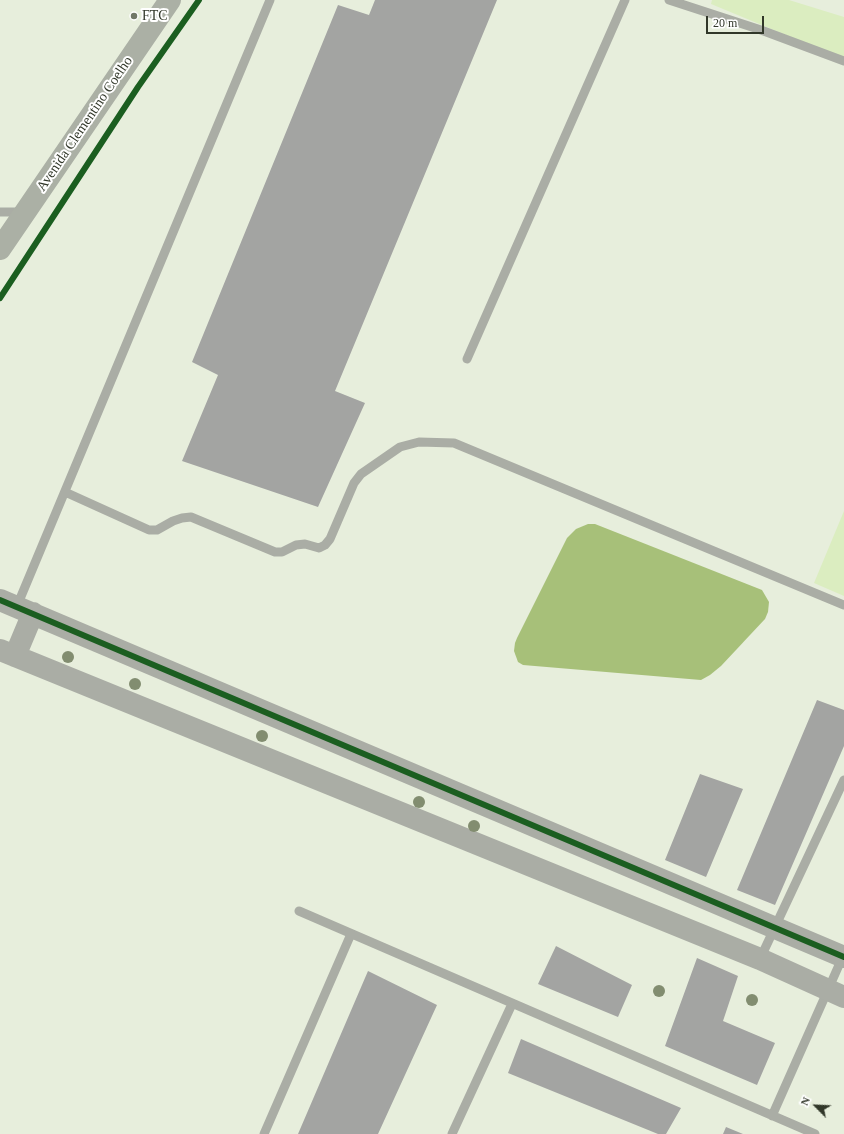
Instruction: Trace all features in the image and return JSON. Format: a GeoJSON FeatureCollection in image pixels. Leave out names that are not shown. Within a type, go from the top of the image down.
{"type":"FeatureCollection","features":[{"type":"Feature","properties":{"kind":"main road","name":"Avenida Clementino Coelho"},"geometry":{"type":"LineString","coordinates":[[0,249],[170,0]]}},
{"type":"Feature","properties":{"kind":"street"},"geometry":{"type":"LineString","coordinates":[[836,994],[760,959],[7,653],[16,607],[843,957]]}},
{"type":"Feature","properties":{"kind":"lane"},"geometry":{"type":"LineString","coordinates":[[16,607],[270,0]]}},
{"type":"Feature","properties":{"kind":"lane"},"geometry":{"type":"LineString","coordinates":[[467,359],[625,0]]}},
{"type":"Feature","properties":{"kind":"lane"},"geometry":{"type":"LineString","coordinates":[[669,0],[761,30],[844,61]]}},
{"type":"Feature","properties":{"kind":"lane"},"geometry":{"type":"LineString","coordinates":[[0,212],[25,212]]}},
{"type":"Feature","properties":{"kind":"lane"},"geometry":{"type":"LineString","coordinates":[[65,492],[149,530],[157,530],[182,518],[191,517],[275,552],[282,552],[296,545],[305,544],[318,548],[325,545],[330,539],[354,483],[361,474],[400,447],[419,442],[454,443],[844,605]]}},
{"type":"Feature","properties":{"kind":"lane"},"geometry":{"type":"LineString","coordinates":[[760,959],[844,780]]}},
{"type":"Feature","properties":{"kind":"lane"},"geometry":{"type":"LineString","coordinates":[[299,911],[815,1134]]}},
{"type":"Feature","properties":{"kind":"lane"},"geometry":{"type":"LineString","coordinates":[[264,1134],[351,934]]}},
{"type":"Feature","properties":{"kind":"lane"},"geometry":{"type":"LineString","coordinates":[[772,1116],[836,994],[843,957]]}},
{"type":"Feature","properties":{"kind":"lane"},"geometry":{"type":"LineString","coordinates":[[452,1134],[512,1004]]}},
{"type":"Feature","properties":{"kind":"shaded area"},"geometry":{"type":"Polygon","coordinates":[[[712,0],[789,0],[844,17],[844,59],[711,4],[712,0]]]}},
{"type":"Feature","properties":{"kind":"shaded area"},"geometry":{"type":"Polygon","coordinates":[[[844,511],[844,596],[814,583],[844,511]]]}},
{"type":"Feature","properties":{"kind":"shaded area"},"geometry":{"type":"Polygon","coordinates":[[[588,524],[595,524],[762,590],[769,602],[768,612],[765,619],[721,666],[701,680],[523,665],[518,662],[514,651],[517,638],[567,538],[576,529],[588,524]]]}},
{"type":"Feature","properties":{"kind":"building"},"geometry":{"type":"Polygon","coordinates":[[[375,0],[497,0],[335,391],[365,403],[318,507],[182,461],[218,375],[192,362],[338,5],[369,15],[375,0]]]}},
{"type":"Feature","properties":{"kind":"building"},"geometry":{"type":"Polygon","coordinates":[[[817,700],[844,710],[844,746],[775,905],[737,890],[817,700]]]}},
{"type":"Feature","properties":{"kind":"building"},"geometry":{"type":"Polygon","coordinates":[[[700,774],[743,789],[706,877],[665,860],[700,774]]]}},
{"type":"Feature","properties":{"kind":"building"},"geometry":{"type":"Polygon","coordinates":[[[556,946],[632,985],[618,1017],[538,984],[556,946]]]}},
{"type":"Feature","properties":{"kind":"building"},"geometry":{"type":"Polygon","coordinates":[[[697,958],[738,976],[723,1021],[775,1043],[757,1085],[665,1046],[697,958]]]}},
{"type":"Feature","properties":{"kind":"building"},"geometry":{"type":"Polygon","coordinates":[[[368,971],[437,1005],[378,1134],[298,1134],[368,971]]]}},
{"type":"Feature","properties":{"kind":"building"},"geometry":{"type":"Polygon","coordinates":[[[521,1039],[681,1108],[666,1134],[658,1134],[508,1073],[521,1039]]]}},
{"type":"Feature","properties":{"kind":"building"},"geometry":{"type":"Polygon","coordinates":[[[726,1127],[743,1134],[723,1134],[726,1127]]]}},
{"type":"Feature","properties":{"kind":"cycle path"},"geometry":{"type":"LineString","coordinates":[[0,298],[138,87],[199,0]]}},
{"type":"Feature","properties":{"kind":"cycle path"},"geometry":{"type":"LineString","coordinates":[[0,600],[844,957]]}},
{"type":"Feature","properties":{"kind":"place","name":"FTC"},"geometry":{"type":"Point","coordinates":[134,16]}}]}
